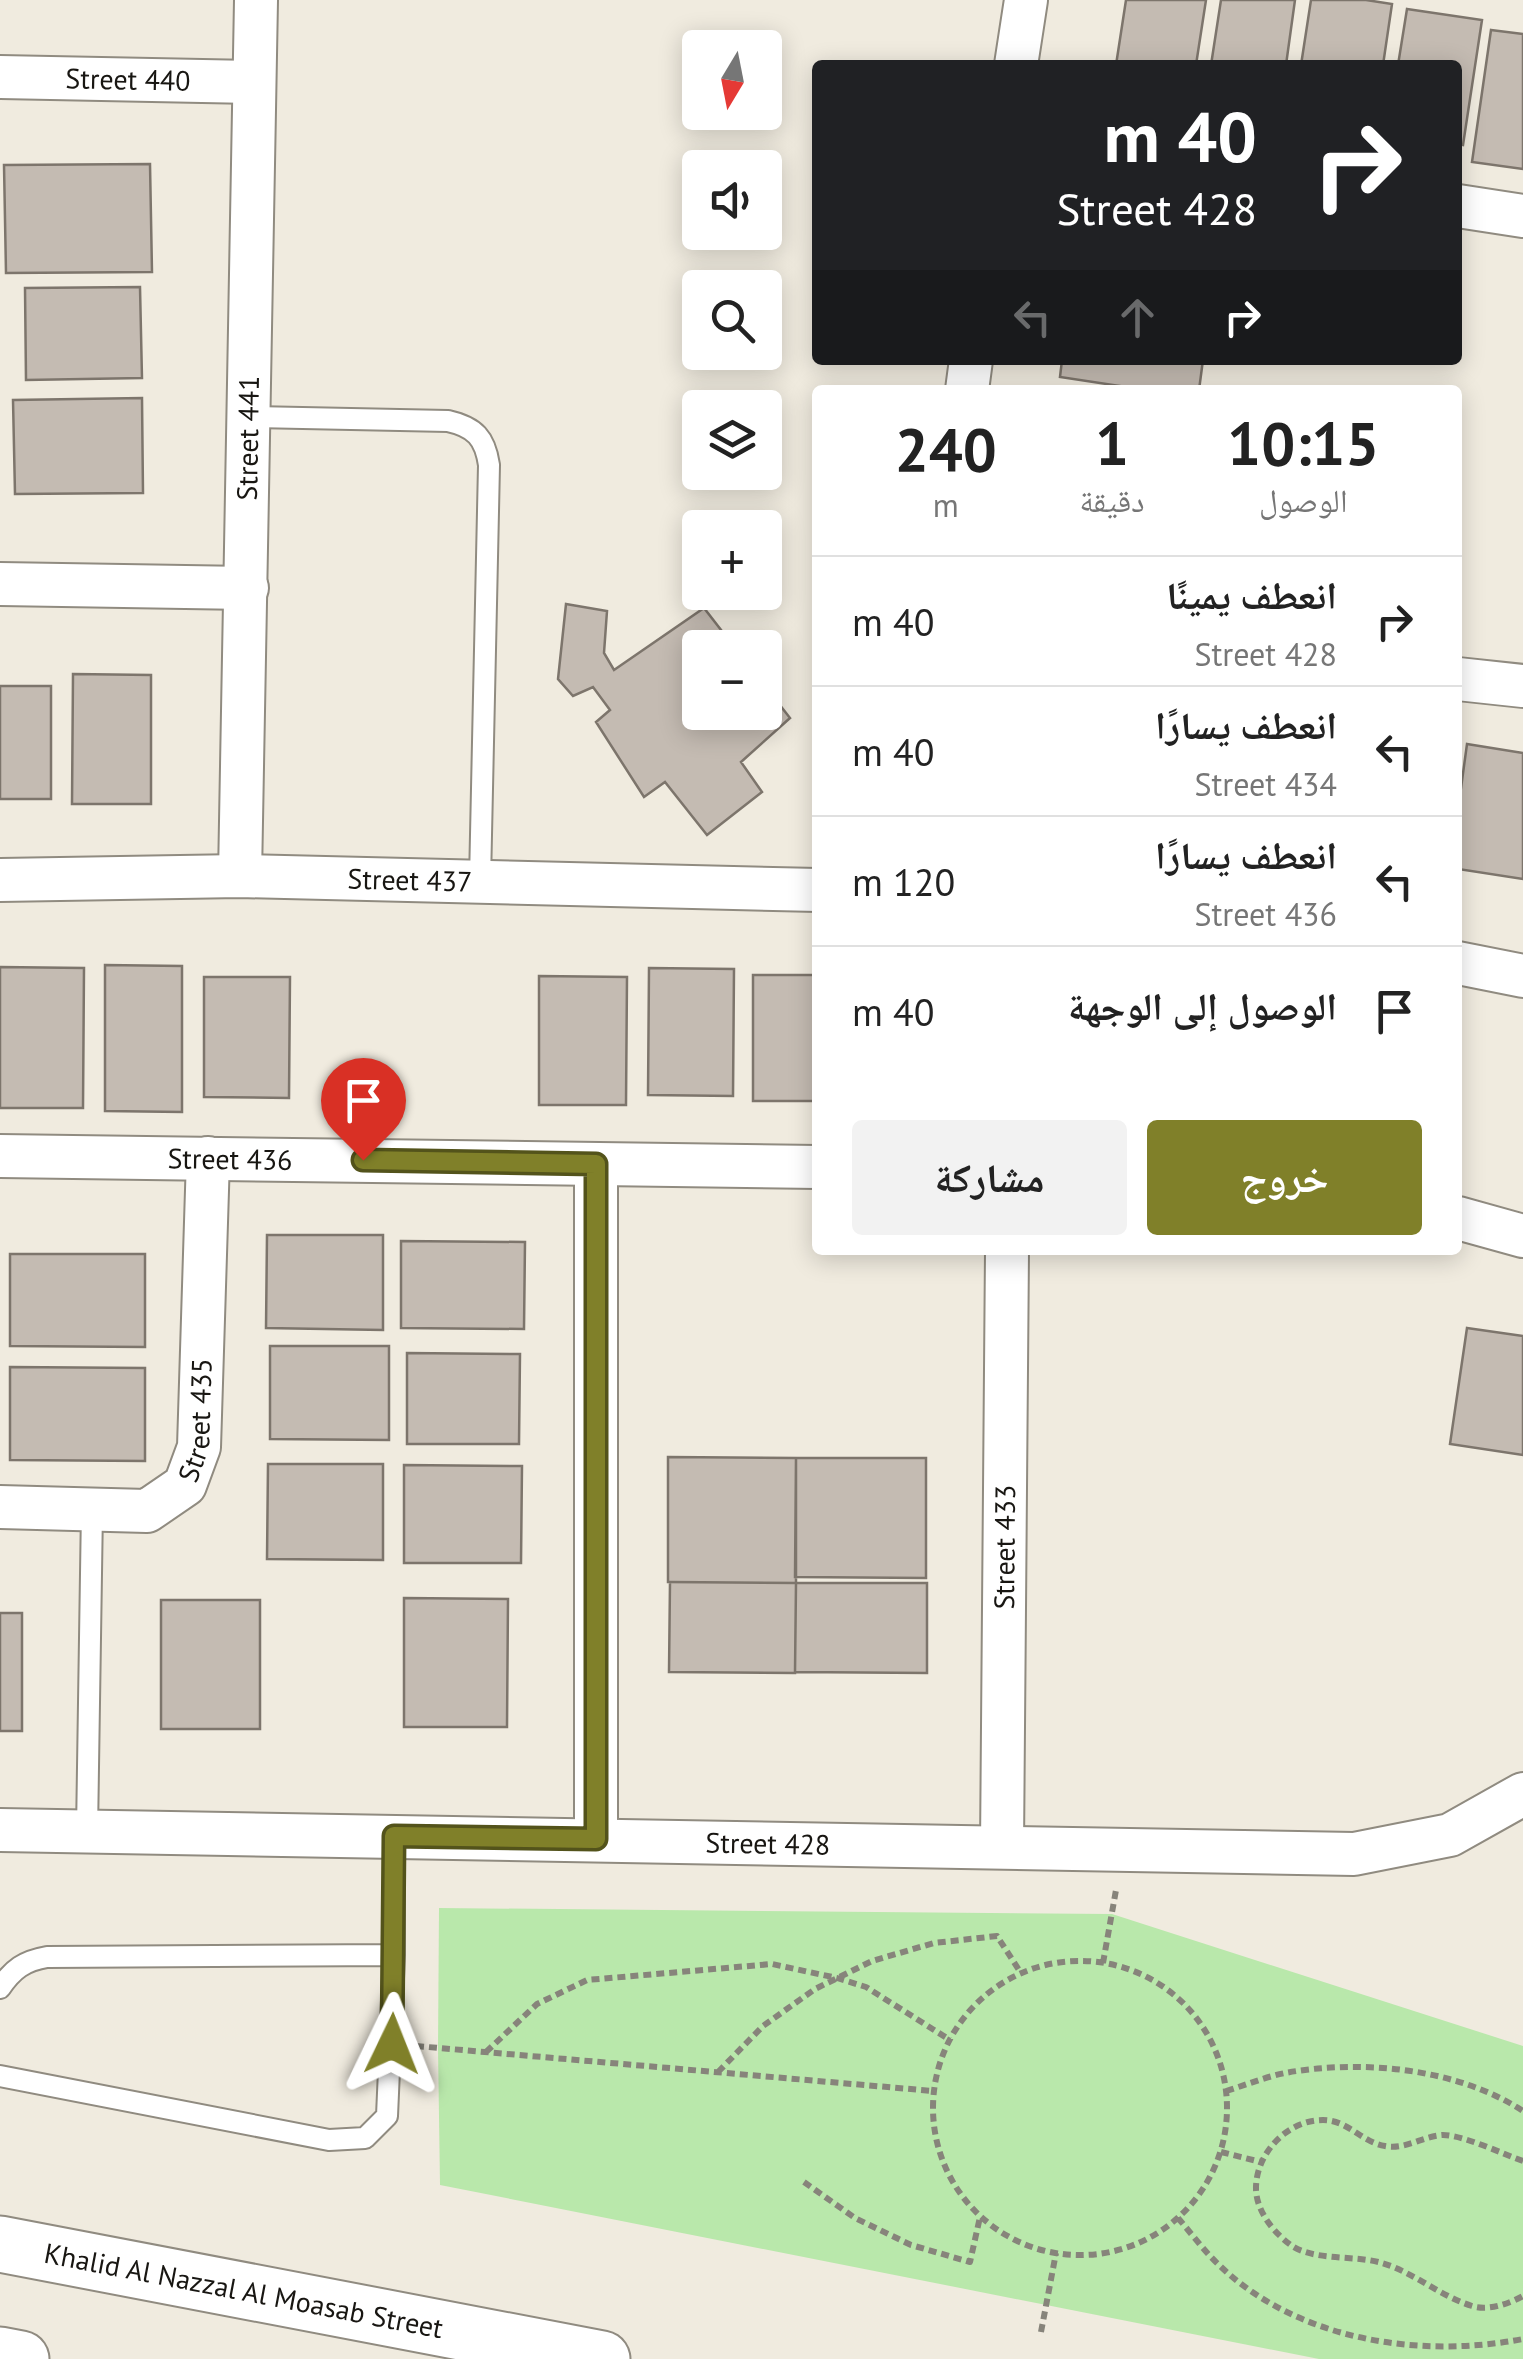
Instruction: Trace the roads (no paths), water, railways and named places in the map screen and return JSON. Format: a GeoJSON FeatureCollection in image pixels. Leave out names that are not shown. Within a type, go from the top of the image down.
{"type":"FeatureCollection","features":[{"type":"Feature","properties":{"kind":"main road","name":"Khalid Al Nazzal Al Moasab Street"},"geometry":{"type":"LineString","coordinates":[[0,2244],[602,2359]]}},
{"type":"Feature","properties":{"kind":"main road"},"geometry":{"type":"LineString","coordinates":[[0,2355],[21,2359]]}},
{"type":"Feature","properties":{"kind":"street","name":"Street 441"},"geometry":{"type":"LineString","coordinates":[[240,876],[256,0]]}},
{"type":"Feature","properties":{"kind":"street"},"geometry":{"type":"LineString","coordinates":[[1017,60],[1026,0]]}},
{"type":"Feature","properties":{"kind":"street","name":"Street 440"},"geometry":{"type":"LineString","coordinates":[[0,77],[253,82]]}},
{"type":"Feature","properties":{"kind":"street"},"geometry":{"type":"LineString","coordinates":[[1462,207],[1523,216]]}},
{"type":"Feature","properties":{"kind":"street"},"geometry":{"type":"LineString","coordinates":[[0,584],[247,588]]}},
{"type":"Feature","properties":{"kind":"street"},"geometry":{"type":"LineString","coordinates":[[1462,680],[1523,686]]}},
{"type":"Feature","properties":{"kind":"street","name":"Street 437"},"geometry":{"type":"LineString","coordinates":[[0,880],[240,876],[812,890]]}},
{"type":"Feature","properties":{"kind":"street"},"geometry":{"type":"LineString","coordinates":[[1462,964],[1523,976]]}},
{"type":"Feature","properties":{"kind":"street","name":"Street 436"},"geometry":{"type":"LineString","coordinates":[[0,1156],[812,1167]]}},
{"type":"Feature","properties":{"kind":"street","name":"Street 435"},"geometry":{"type":"LineString","coordinates":[[0,1507],[147,1511],[185,1485],[199,1448],[208,1158]]}},
{"type":"Feature","properties":{"kind":"street"},"geometry":{"type":"LineString","coordinates":[[596,1164],[596,1839]]}},
{"type":"Feature","properties":{"kind":"street"},"geometry":{"type":"LineString","coordinates":[[1462,1219],[1523,1236]]}},
{"type":"Feature","properties":{"kind":"street","name":"Street 433"},"geometry":{"type":"LineString","coordinates":[[1002,1846],[1008,1255]]}},
{"type":"Feature","properties":{"kind":"street","name":"Street 428"},"geometry":{"type":"LineString","coordinates":[[0,1830],[1354,1854],[1450,1835],[1523,1794]]}},
{"type":"Feature","properties":{"kind":"lane"},"geometry":{"type":"LineString","coordinates":[[249,417],[448,421],[464,425],[486,448],[489,465],[480,882]]}},
{"type":"Feature","properties":{"kind":"lane"},"geometry":{"type":"LineString","coordinates":[[87,1832],[92,1509]]}},
{"type":"Feature","properties":{"kind":"lane"},"geometry":{"type":"LineString","coordinates":[[0,2076],[329,2140],[364,2138],[386,2116],[392,2044],[394,1836]]}},
{"type":"Feature","properties":{"kind":"lane"},"geometry":{"type":"LineString","coordinates":[[0,1988],[10,1972],[26,1961],[46,1957],[394,1955]]}}]}
